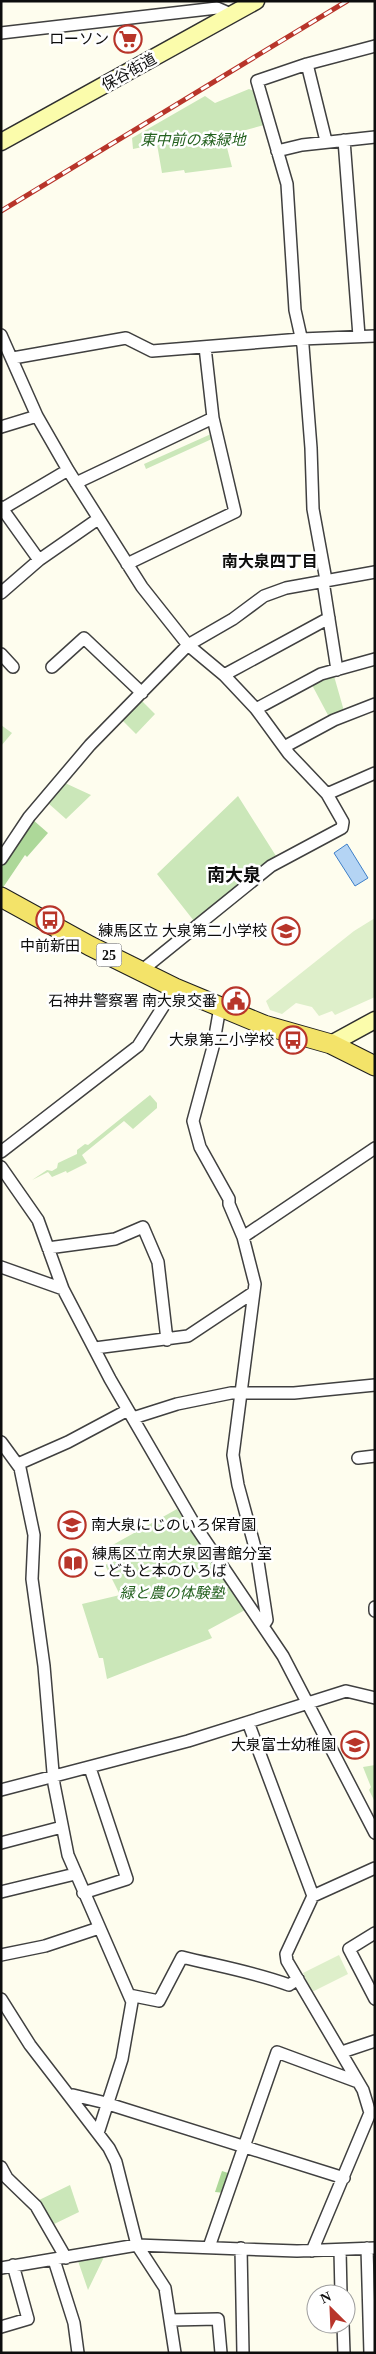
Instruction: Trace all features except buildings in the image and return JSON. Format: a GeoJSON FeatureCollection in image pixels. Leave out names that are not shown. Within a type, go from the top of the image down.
{"type":"FeatureCollection","features":[{"type":"Feature","properties":{"kind":"main road","name":"保谷街道"},"geometry":{"type":"LineString","coordinates":[[1,142],[256,1]]}},
{"type":"Feature","properties":{"kind":"main road","name":"25"},"geometry":{"type":"LineString","coordinates":[[1,897],[46,923],[176,988],[287,1033],[331,1044],[375,1066]]}},
{"type":"Feature","properties":{"kind":"main road"},"geometry":{"type":"LineString","coordinates":[[331,1044],[375,1020]]}},
{"type":"Feature","properties":{"kind":"street"},"geometry":{"type":"LineString","coordinates":[[1,33],[216,8],[233,15]]}},
{"type":"Feature","properties":{"kind":"street"},"geometry":{"type":"LineString","coordinates":[[337,670],[314,509],[312,448],[301,339],[294,310],[287,184],[257,81],[307,64],[375,46]]}},
{"type":"Feature","properties":{"kind":"street"},"geometry":{"type":"LineString","coordinates":[[307,64],[326,141]]}},
{"type":"Feature","properties":{"kind":"street"},"geometry":{"type":"LineString","coordinates":[[277,151],[326,141],[375,137]]}},
{"type":"Feature","properties":{"kind":"street"},"geometry":{"type":"LineString","coordinates":[[344,140],[359,336]]}},
{"type":"Feature","properties":{"kind":"street"},"geometry":{"type":"LineString","coordinates":[[1,335],[13,358],[37,416],[98,519],[154,604],[188,645],[224,675],[256,709],[284,747],[327,794],[343,822],[342,828],[272,866],[140,971]]}},
{"type":"Feature","properties":{"kind":"street"},"geometry":{"type":"LineString","coordinates":[[13,358],[126,338],[152,351],[301,339],[375,336]]}},
{"type":"Feature","properties":{"kind":"street"},"geometry":{"type":"LineString","coordinates":[[127,564],[235,512],[214,418],[205,347]]}},
{"type":"Feature","properties":{"kind":"street"},"geometry":{"type":"LineString","coordinates":[[1,427],[37,416]]}},
{"type":"Feature","properties":{"kind":"street"},"geometry":{"type":"LineString","coordinates":[[76,483],[214,418]]}},
{"type":"Feature","properties":{"kind":"street"},"geometry":{"type":"LineString","coordinates":[[39,560],[2,508],[68,470]]}},
{"type":"Feature","properties":{"kind":"street"},"geometry":{"type":"LineString","coordinates":[[1,593],[39,560],[98,519]]}},
{"type":"Feature","properties":{"kind":"street"},"geometry":{"type":"LineString","coordinates":[[1,859],[40,804],[90,745],[188,645],[233,619],[264,596],[286,588],[375,572]]}},
{"type":"Feature","properties":{"kind":"street"},"geometry":{"type":"LineString","coordinates":[[224,675],[329,618]]}},
{"type":"Feature","properties":{"kind":"street"},"geometry":{"type":"LineString","coordinates":[[52,668],[84,638],[142,692]]}},
{"type":"Feature","properties":{"kind":"street"},"geometry":{"type":"LineString","coordinates":[[1,654],[13,667]]}},
{"type":"Feature","properties":{"kind":"street"},"geometry":{"type":"LineString","coordinates":[[256,709],[321,674],[375,659]]}},
{"type":"Feature","properties":{"kind":"street"},"geometry":{"type":"LineString","coordinates":[[284,747],[334,720],[375,704]]}},
{"type":"Feature","properties":{"kind":"street"},"geometry":{"type":"LineString","coordinates":[[327,794],[375,773]]}},
{"type":"Feature","properties":{"kind":"street"},"geometry":{"type":"LineString","coordinates":[[1,1152],[138,1046],[176,988]]}},
{"type":"Feature","properties":{"kind":"street"},"geometry":{"type":"LineString","coordinates":[[227,1010],[213,1047],[193,1121],[200,1147],[229,1199],[229,1204],[243,1237],[250,1260],[254,1292],[233,1455],[238,1485],[257,1555],[263,1588],[267,1620],[263,1626]]}},
{"type":"Feature","properties":{"kind":"street"},"geometry":{"type":"LineString","coordinates":[[243,1237],[375,1148]]}},
{"type":"Feature","properties":{"kind":"street"},"geometry":{"type":"LineString","coordinates":[[1,1167],[6,1184],[38,1220],[64,1289],[131,1414],[196,1527],[283,1656],[375,1833]]}},
{"type":"Feature","properties":{"kind":"street"},"geometry":{"type":"LineString","coordinates":[[48,1248],[115,1239],[143,1227],[158,1262],[167,1340]]}},
{"type":"Feature","properties":{"kind":"street"},"geometry":{"type":"LineString","coordinates":[[1,1267],[64,1289]]}},
{"type":"Feature","properties":{"kind":"street"},"geometry":{"type":"LineString","coordinates":[[96,1348],[188,1336],[254,1292]]}},
{"type":"Feature","properties":{"kind":"street"},"geometry":{"type":"LineString","coordinates":[[18,1464],[131,1414],[230,1393],[312,1392],[375,1385]]}},
{"type":"Feature","properties":{"kind":"street"},"geometry":{"type":"LineString","coordinates":[[1,1442],[18,1464],[34,1535],[32,1579],[44,1666],[54,1777],[68,1855],[132,2002],[122,2059],[98,2133]]}},
{"type":"Feature","properties":{"kind":"street"},"geometry":{"type":"LineString","coordinates":[[358,1458],[375,1456]]}},
{"type":"Feature","properties":{"kind":"street"},"geometry":{"type":"LineString","coordinates":[[1,1790],[188,1742],[346,1691],[375,1698]]}},
{"type":"Feature","properties":{"kind":"street"},"geometry":{"type":"LineString","coordinates":[[248,1722],[313,1896]]}},
{"type":"Feature","properties":{"kind":"street"},"geometry":{"type":"LineString","coordinates":[[83,1893],[127,1880],[90,1768]]}},
{"type":"Feature","properties":{"kind":"street"},"geometry":{"type":"LineString","coordinates":[[1,1843],[62,1827]]}},
{"type":"Feature","properties":{"kind":"street"},"geometry":{"type":"LineString","coordinates":[[312,2251],[370,2116],[361,2086],[287,1961],[286,1954],[313,1896],[375,1868]]}},
{"type":"Feature","properties":{"kind":"street"},"geometry":{"type":"LineString","coordinates":[[1,1892],[75,1874]]}},
{"type":"Feature","properties":{"kind":"street"},"geometry":{"type":"LineString","coordinates":[[1,1955],[45,1946],[99,1928]]}},
{"type":"Feature","properties":{"kind":"street"},"geometry":{"type":"LineString","coordinates":[[375,1933],[349,1948],[375,1999]]}},
{"type":"Feature","properties":{"kind":"street"},"geometry":{"type":"LineString","coordinates":[[129,1995],[159,2001],[182,1956],[289,1984],[298,1979]]}},
{"type":"Feature","properties":{"kind":"street"},"geometry":{"type":"LineString","coordinates":[[1,1999],[22,2032],[109,2148],[116,2162],[137,2245],[165,2288],[175,2353]]}},
{"type":"Feature","properties":{"kind":"street"},"geometry":{"type":"LineString","coordinates":[[342,2052],[375,2042]]}},
{"type":"Feature","properties":{"kind":"street"},"geometry":{"type":"LineString","coordinates":[[209,2247],[278,2051],[361,2086],[375,2086]]}},
{"type":"Feature","properties":{"kind":"street"},"geometry":{"type":"LineString","coordinates":[[70,2097],[73,2095],[108,2104],[245,2149],[344,2178]]}},
{"type":"Feature","properties":{"kind":"street"},"geometry":{"type":"LineString","coordinates":[[1,2167],[8,2178],[36,2206],[66,2258]]}},
{"type":"Feature","properties":{"kind":"street"},"geometry":{"type":"LineString","coordinates":[[1,2268],[137,2245],[312,2251],[371,2248],[370,2353]]}},
{"type":"Feature","properties":{"kind":"street"},"geometry":{"type":"LineString","coordinates":[[241,2248],[243,2353]]}},
{"type":"Feature","properties":{"kind":"street"},"geometry":{"type":"LineString","coordinates":[[340,2250],[342,2284]]}},
{"type":"Feature","properties":{"kind":"street"},"geometry":{"type":"LineString","coordinates":[[54,2260],[74,2323],[78,2353]]}},
{"type":"Feature","properties":{"kind":"street"},"geometry":{"type":"LineString","coordinates":[[1,2328],[28,2319],[13,2265]]}},
{"type":"Feature","properties":{"kind":"street"},"geometry":{"type":"LineString","coordinates":[[171,2320],[218,2319],[221,2353]]}},
{"type":"Feature","properties":{"kind":"street"},"geometry":{"type":"LineString","coordinates":[[343,2334],[344,2353]]}},
{"type":"Feature","properties":{"kind":"green space","name":"東中前の森緑地"},"geometry":{"type":"Polygon","coordinates":[[[249,89],[254,91],[264,125],[224,136],[232,167],[185,173],[184,170],[162,173],[157,144],[133,149],[132,138],[205,96],[215,103],[249,89]]]}},
{"type":"Feature","properties":{"kind":"green space"},"geometry":{"type":"Polygon","coordinates":[[[207,426],[212,428],[214,438],[146,469],[144,464],[211,434],[207,426]]]}},
{"type":"Feature","properties":{"kind":"green space"},"geometry":{"type":"Polygon","coordinates":[[[334,676],[344,711],[329,717],[312,685],[334,676]]]}},
{"type":"Feature","properties":{"kind":"green space"},"geometry":{"type":"Polygon","coordinates":[[[141,700],[155,714],[136,734],[122,720],[141,700]]]}},
{"type":"Feature","properties":{"kind":"green space"},"geometry":{"type":"Polygon","coordinates":[[[1,725],[12,733],[1,746],[1,725]]]}},
{"type":"Feature","properties":{"kind":"green space"},"geometry":{"type":"Polygon","coordinates":[[[65,783],[91,795],[66,819],[48,803],[65,783]]]}},
{"type":"Feature","properties":{"kind":"green space"},"geometry":{"type":"Polygon","coordinates":[[[238,796],[276,856],[194,921],[157,874],[238,796]]]}},
{"type":"Feature","properties":{"kind":"green space"},"geometry":{"type":"Polygon","coordinates":[[[32,819],[48,833],[27,857],[25,855],[2,889],[1,866],[32,819]]]}},
{"type":"Feature","properties":{"kind":"green space"},"geometry":{"type":"Polygon","coordinates":[[[375,918],[375,997],[335,1015],[332,1011],[319,1016],[312,1007],[296,1003],[282,1014],[270,1010],[266,1001],[354,931],[375,918]]]}},
{"type":"Feature","properties":{"kind":"green space"},"geometry":{"type":"Polygon","coordinates":[[[150,1095],[157,1103],[157,1108],[133,1129],[124,1121],[82,1155],[87,1163],[67,1173],[66,1171],[52,1177],[48,1172],[32,1180],[47,1170],[52,1171],[57,1168],[58,1163],[77,1154],[77,1150],[85,1144],[88,1145],[150,1095]]]}},
{"type":"Feature","properties":{"kind":"green space","name":"緑と農の体験塾"},"geometry":{"type":"Polygon","coordinates":[[[177,1509],[245,1610],[208,1630],[212,1638],[107,1679],[103,1658],[99,1658],[82,1604],[120,1595],[105,1565],[114,1561],[109,1547],[177,1509]]]}},
{"type":"Feature","properties":{"kind":"green space"},"geometry":{"type":"Polygon","coordinates":[[[375,1765],[375,1802],[369,1790],[371,1787],[363,1767],[375,1765]]]}},
{"type":"Feature","properties":{"kind":"green space"},"geometry":{"type":"Polygon","coordinates":[[[339,1955],[348,1974],[312,1992],[303,1973],[339,1955]]]}},
{"type":"Feature","properties":{"kind":"green space"},"geometry":{"type":"Polygon","coordinates":[[[222,2171],[231,2174],[225,2193],[215,2192],[222,2171]]]}},
{"type":"Feature","properties":{"kind":"green space"},"geometry":{"type":"Polygon","coordinates":[[[70,2185],[79,2212],[50,2226],[35,2202],[70,2185]]]}},
{"type":"Feature","properties":{"kind":"green space"},"geometry":{"type":"Polygon","coordinates":[[[104,2257],[88,2290],[78,2261],[104,2257]]]}},
{"type":"Feature","properties":{"kind":"water"},"geometry":{"type":"Polygon","coordinates":[[[347,844],[368,878],[355,886],[334,853],[347,844]]]}},
{"type":"Feature","properties":{"kind":"railway"},"geometry":{"type":"LineString","coordinates":[[1,211],[347,1]]}},
{"type":"Feature","properties":{"kind":"place","name":"ローソン"},"geometry":{"type":"Point","coordinates":[128,39]}},
{"type":"Feature","properties":{"kind":"place","name":"中前新田"},"geometry":{"type":"Point","coordinates":[50,920]}},
{"type":"Feature","properties":{"kind":"place","name":"練馬区立 大泉第二小学校"},"geometry":{"type":"Point","coordinates":[286,931]}},
{"type":"Feature","properties":{"kind":"place","name":"石神井警察署 南大泉交番"},"geometry":{"type":"Point","coordinates":[236,1001]}},
{"type":"Feature","properties":{"kind":"place","name":"大泉第二小学校"},"geometry":{"type":"Point","coordinates":[293,1040]}},
{"type":"Feature","properties":{"kind":"place","name":"南大泉にじのいろ保育園"},"geometry":{"type":"Point","coordinates":[72,1525]}},
{"type":"Feature","properties":{"kind":"place","name":"練馬区立南大泉図書館分室 こどもと本のひろば"},"geometry":{"type":"Point","coordinates":[73,1563]}},
{"type":"Feature","properties":{"kind":"place","name":"大泉富士幼稚園"},"geometry":{"type":"Point","coordinates":[355,1745]}},
{"type":"Feature","properties":{"kind":"district","name":"南大泉四丁目"},"geometry":{"type":"Point","coordinates":[270,561]}},
{"type":"Feature","properties":{"kind":"district","name":"南大泉"},"geometry":{"type":"Point","coordinates":[234,875]}}]}
